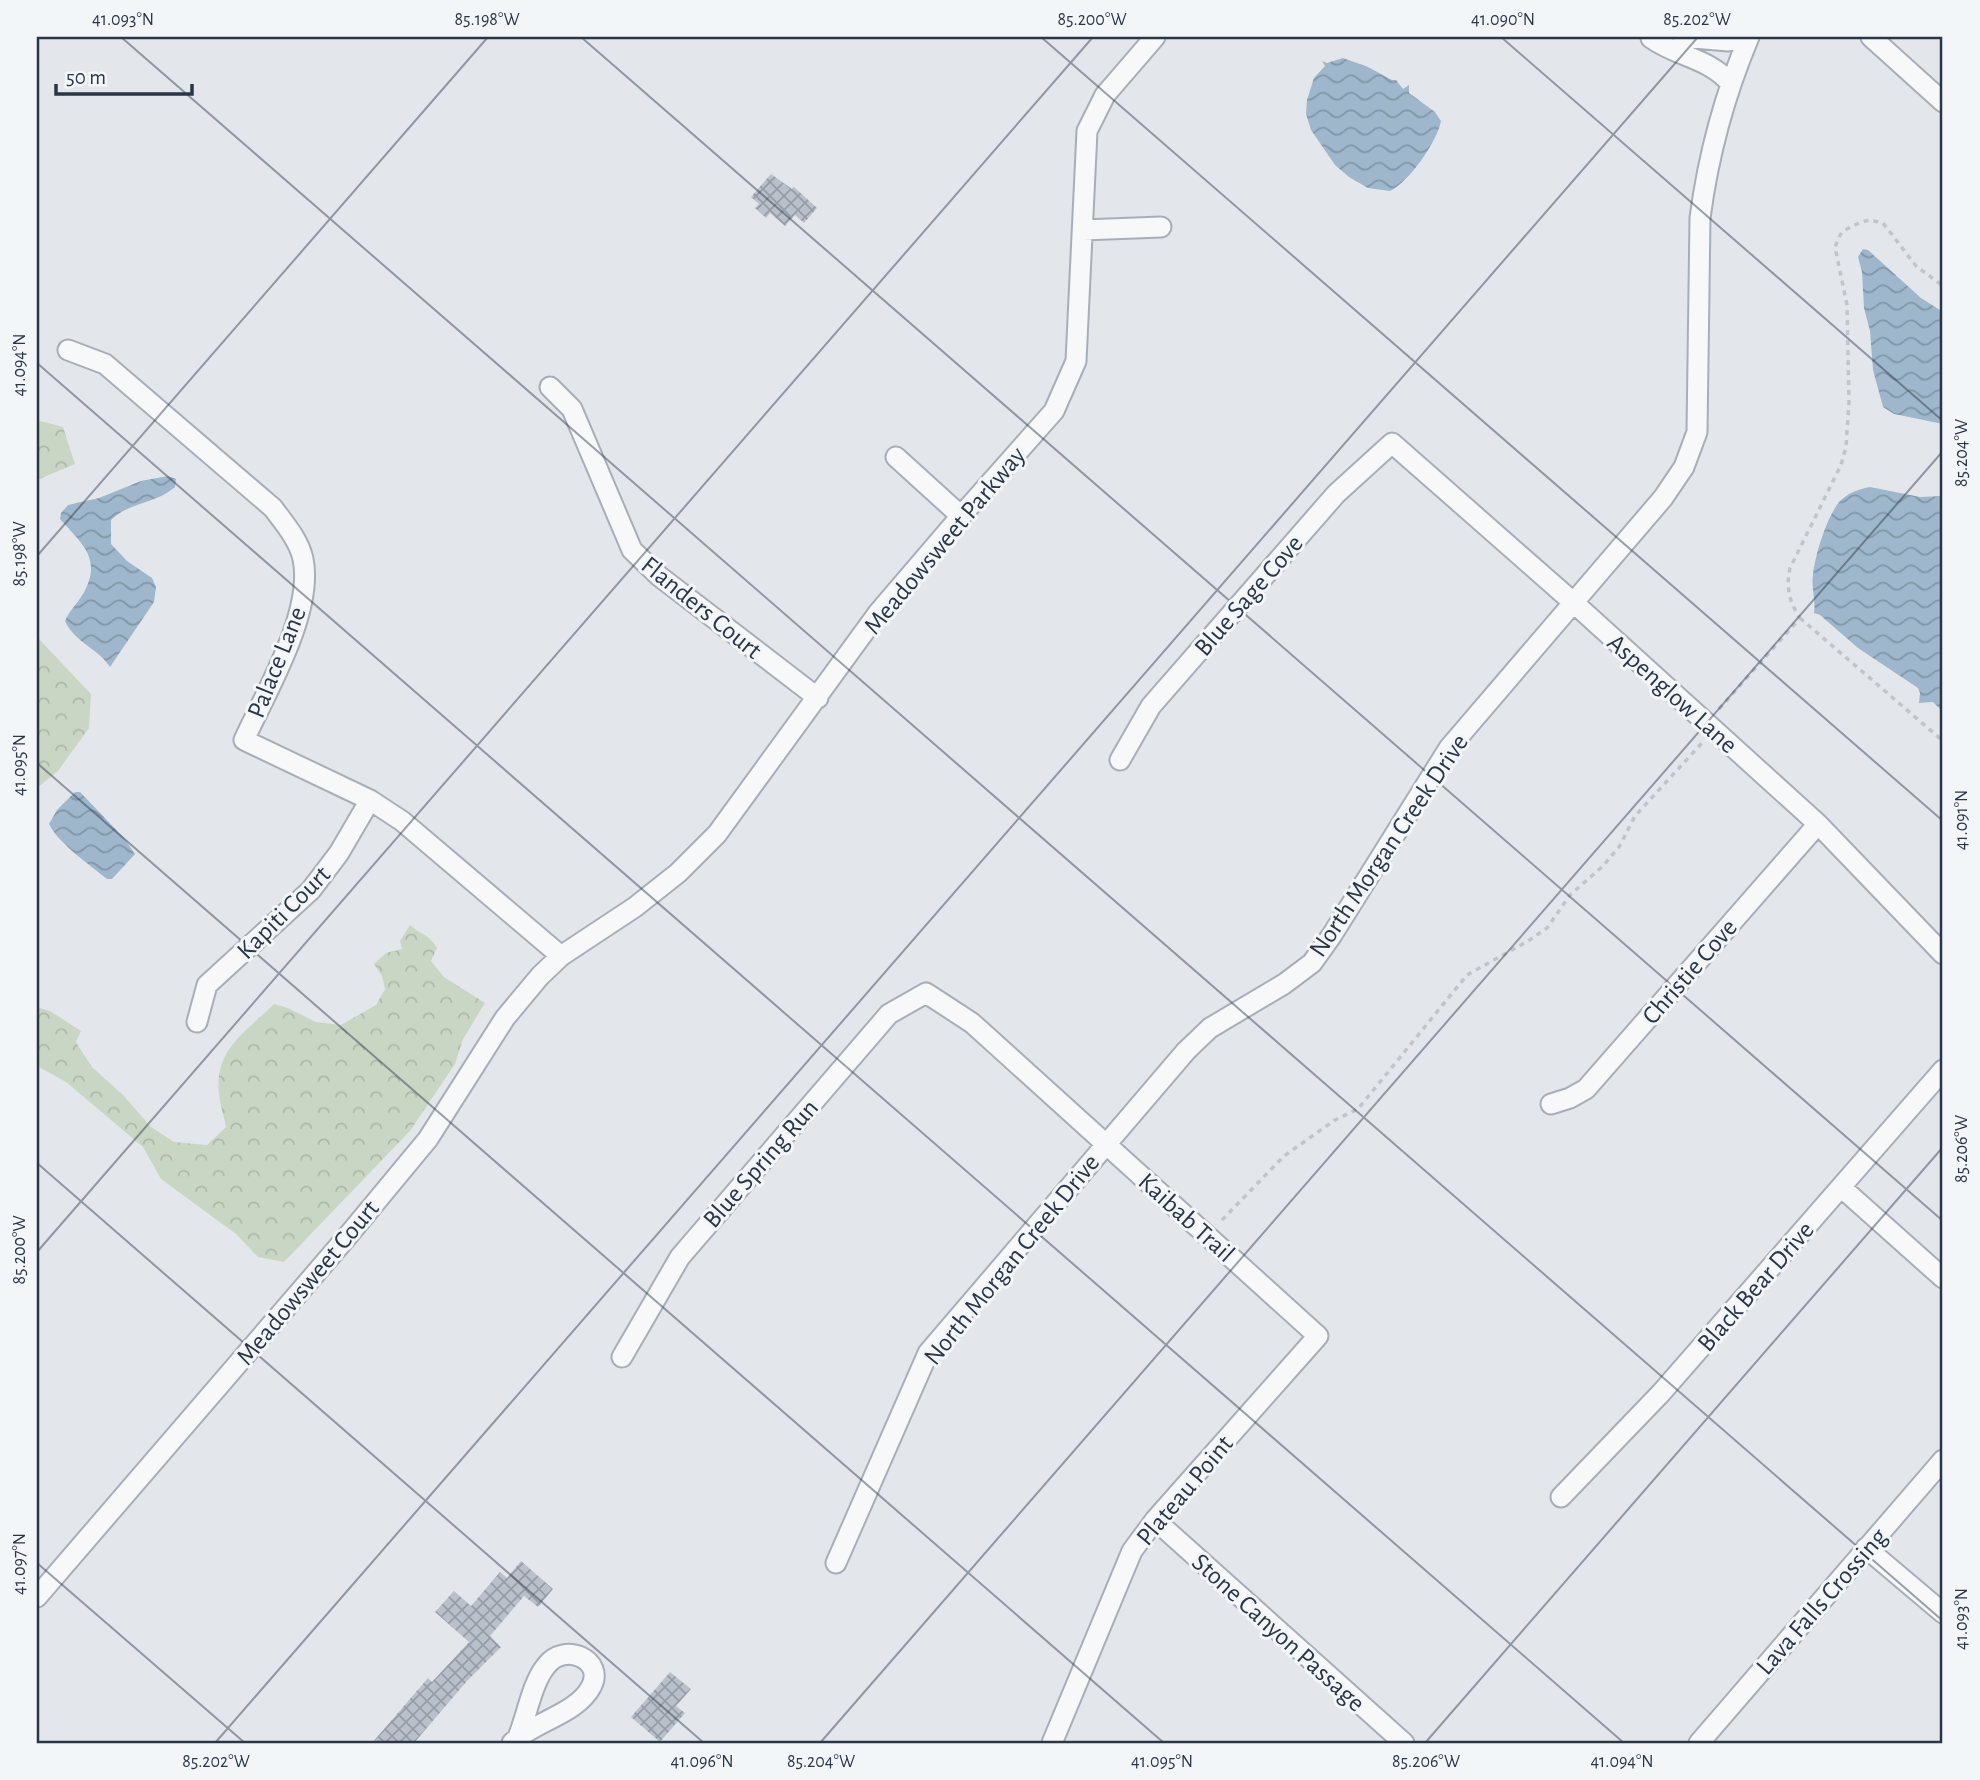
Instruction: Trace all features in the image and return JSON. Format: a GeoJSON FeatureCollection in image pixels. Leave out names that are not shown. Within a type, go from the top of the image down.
{"type":"FeatureCollection","features":[{"type":"Feature","properties":{"kind":"street","name":"Meadowsweet Parkway"},"geometry":{"type":"LineString","coordinates":[[561,956],[635,907],[678,873],[717,834],[878,613],[1054,411],[1076,361],[1087,131],[1105,95],[1155,37]]}},
{"type":"Feature","properties":{"kind":"street"},"geometry":{"type":"LineString","coordinates":[[1651,37],[1660,45],[1717,69],[1731,84]]}},
{"type":"Feature","properties":{"kind":"street"},"geometry":{"type":"LineString","coordinates":[[1683,37],[1728,41],[1749,37]]}},
{"type":"Feature","properties":{"kind":"street","name":"North Morgan Creek Drive"},"geometry":{"type":"LineString","coordinates":[[836,1563],[928,1353],[1186,1051],[1210,1028],[1284,985],[1312,963],[1448,748],[1663,498],[1684,467],[1697,432],[1700,218],[1703,194],[1731,84],[1749,37]]}},
{"type":"Feature","properties":{"kind":"street"},"geometry":{"type":"LineString","coordinates":[[1871,37],[1943,102]]}},
{"type":"Feature","properties":{"kind":"street"},"geometry":{"type":"LineString","coordinates":[[1083,230],[1161,227]]}},
{"type":"Feature","properties":{"kind":"street","name":"Palace Lane"},"geometry":{"type":"LineString","coordinates":[[68,350],[105,364],[273,508],[289,530],[302,558],[304,587],[296,626],[244,740],[370,800],[401,821],[561,956]]}},
{"type":"Feature","properties":{"kind":"street","name":"Flanders Court"},"geometry":{"type":"LineString","coordinates":[[550,387],[572,409],[632,550],[659,576],[818,698]]}},
{"type":"Feature","properties":{"kind":"street","name":"Aspenglow Lane"},"geometry":{"type":"LineString","coordinates":[[1392,443],[1818,824],[1943,954]]}},
{"type":"Feature","properties":{"kind":"street","name":"Blue Sage Cove"},"geometry":{"type":"LineString","coordinates":[[1120,760],[1151,706],[1336,494],[1392,443]]}},
{"type":"Feature","properties":{"kind":"street"},"geometry":{"type":"LineString","coordinates":[[896,457],[961,516]]}},
{"type":"Feature","properties":{"kind":"street","name":"Kapiti Court"},"geometry":{"type":"LineString","coordinates":[[197,1022],[207,985],[312,890],[339,853],[370,800]]}},
{"type":"Feature","properties":{"kind":"street","name":"Christie Cove"},"geometry":{"type":"LineString","coordinates":[[1550,1104],[1570,1098],[1586,1089],[1818,824]]}},
{"type":"Feature","properties":{"kind":"street","name":"Meadowsweet Court"},"geometry":{"type":"LineString","coordinates":[[37,1597],[346,1238],[419,1149],[505,1018],[540,976],[561,956]]}},
{"type":"Feature","properties":{"kind":"street","name":"Kaibab Trail"},"geometry":{"type":"LineString","coordinates":[[926,993],[972,1023],[1318,1336]]}},
{"type":"Feature","properties":{"kind":"street","name":"Blue Spring Run"},"geometry":{"type":"LineString","coordinates":[[622,1357],[680,1257],[888,1014],[926,993]]}},
{"type":"Feature","properties":{"kind":"street","name":"Black Bear Drive"},"geometry":{"type":"LineString","coordinates":[[1561,1497],[1661,1394],[1943,1070]]}},
{"type":"Feature","properties":{"kind":"street"},"geometry":{"type":"LineString","coordinates":[[1842,1188],[1943,1278]]}},
{"type":"Feature","properties":{"kind":"street","name":"Plateau Point"},"geometry":{"type":"LineString","coordinates":[[1052,1743],[1132,1551],[1155,1520],[1318,1336]]}},
{"type":"Feature","properties":{"kind":"street","name":"Lava Falls Crossing"},"geometry":{"type":"LineString","coordinates":[[1699,1743],[1943,1460]]}},
{"type":"Feature","properties":{"kind":"street","name":"Stone Canyon Passage"},"geometry":{"type":"LineString","coordinates":[[1155,1520],[1404,1743]]}},
{"type":"Feature","properties":{"kind":"street"},"geometry":{"type":"LineString","coordinates":[[1866,1548],[1943,1613]]}},
{"type":"Feature","properties":{"kind":"street"},"geometry":{"type":"LineString","coordinates":[[566,1653],[578,1654],[588,1661],[594,1674],[593,1686],[584,1697],[515,1740],[546,1664],[566,1653]]}},
{"type":"Feature","properties":{"kind":"path"},"geometry":{"type":"LineString","coordinates":[[1943,286],[1916,266],[1882,223],[1870,220],[1861,222],[1845,230],[1837,241],[1835,254],[1844,283],[1847,305],[1849,402],[1846,447],[1841,465],[1790,568],[1788,579],[1789,593],[1800,618],[1943,741]]}},
{"type":"Feature","properties":{"kind":"path"},"geometry":{"type":"LineString","coordinates":[[1715,713],[1800,618]]}},
{"type":"Feature","properties":{"kind":"path"},"geometry":{"type":"LineString","coordinates":[[1222,1220],[1284,1156],[1335,1119],[1357,1109],[1467,975],[1547,928],[1570,895],[1603,866],[1619,847],[1635,816],[1705,738]]}},
{"type":"Feature","properties":{"kind":"green space"},"geometry":{"type":"Polygon","coordinates":[[[37,420],[63,427],[75,464],[37,480],[37,420]]]}},
{"type":"Feature","properties":{"kind":"green space"},"geometry":{"type":"Polygon","coordinates":[[[37,637],[91,694],[89,728],[58,771],[37,788],[37,637]]]}},
{"type":"Feature","properties":{"kind":"green space"},"geometry":{"type":"Polygon","coordinates":[[[410,925],[434,943],[437,948],[431,961],[444,977],[485,1003],[463,1039],[455,1064],[410,1131],[284,1262],[258,1257],[236,1234],[161,1179],[143,1147],[66,1082],[37,1066],[37,1007],[50,1011],[81,1031],[76,1042],[92,1067],[124,1096],[151,1127],[174,1142],[207,1145],[226,1127],[219,1078],[227,1053],[243,1033],[274,1004],[316,1022],[341,1025],[376,1005],[385,989],[382,976],[374,964],[386,953],[402,949],[400,941],[410,925]]]}},
{"type":"Feature","properties":{"kind":"water"},"geometry":{"type":"Polygon","coordinates":[[[1343,58],[1396,80],[1403,89],[1409,85],[1409,93],[1435,112],[1441,121],[1434,140],[1421,160],[1405,179],[1390,191],[1368,188],[1349,177],[1335,165],[1311,130],[1306,114],[1314,78],[1325,66],[1322,61],[1327,63],[1343,58]]]}},
{"type":"Feature","properties":{"kind":"water"},"geometry":{"type":"Polygon","coordinates":[[[1863,249],[1868,250],[1921,298],[1943,312],[1943,424],[1894,414],[1883,407],[1873,370],[1870,331],[1864,308],[1862,272],[1858,257],[1863,249]]]}},
{"type":"Feature","properties":{"kind":"water"},"geometry":{"type":"Polygon","coordinates":[[[168,476],[176,479],[175,487],[168,493],[126,510],[111,520],[111,544],[127,561],[152,578],[156,587],[154,602],[110,667],[69,629],[65,621],[83,594],[91,571],[87,553],[60,519],[61,513],[68,505],[99,498],[141,481],[168,476]]]}},
{"type":"Feature","properties":{"kind":"water"},"geometry":{"type":"Polygon","coordinates":[[[1870,487],[1920,497],[1943,496],[1943,712],[1933,702],[1919,703],[1918,688],[1858,648],[1820,615],[1814,613],[1813,575],[1826,526],[1843,498],[1870,487]]]}},
{"type":"Feature","properties":{"kind":"water"},"geometry":{"type":"Polygon","coordinates":[[[75,792],[80,792],[124,838],[135,854],[112,879],[107,879],[75,853],[59,839],[49,824],[57,810],[75,792]]]}},
{"type":"Feature","properties":{"kind":"building"},"geometry":{"type":"Polygon","coordinates":[[[771,174],[792,189],[794,187],[817,208],[804,223],[795,215],[785,226],[770,213],[766,218],[755,208],[759,204],[751,197],[771,174]]]}},
{"type":"Feature","properties":{"kind":"building"},"geometry":{"type":"Polygon","coordinates":[[[521,1561],[553,1589],[538,1607],[524,1596],[490,1636],[501,1647],[467,1681],[414,1743],[372,1743],[428,1678],[432,1682],[469,1642],[435,1612],[454,1591],[471,1606],[500,1572],[507,1578],[521,1561]]]}},
{"type":"Feature","properties":{"kind":"building"},"geometry":{"type":"Polygon","coordinates":[[[670,1672],[691,1689],[676,1706],[685,1713],[660,1742],[631,1717],[670,1672]]]}}]}
